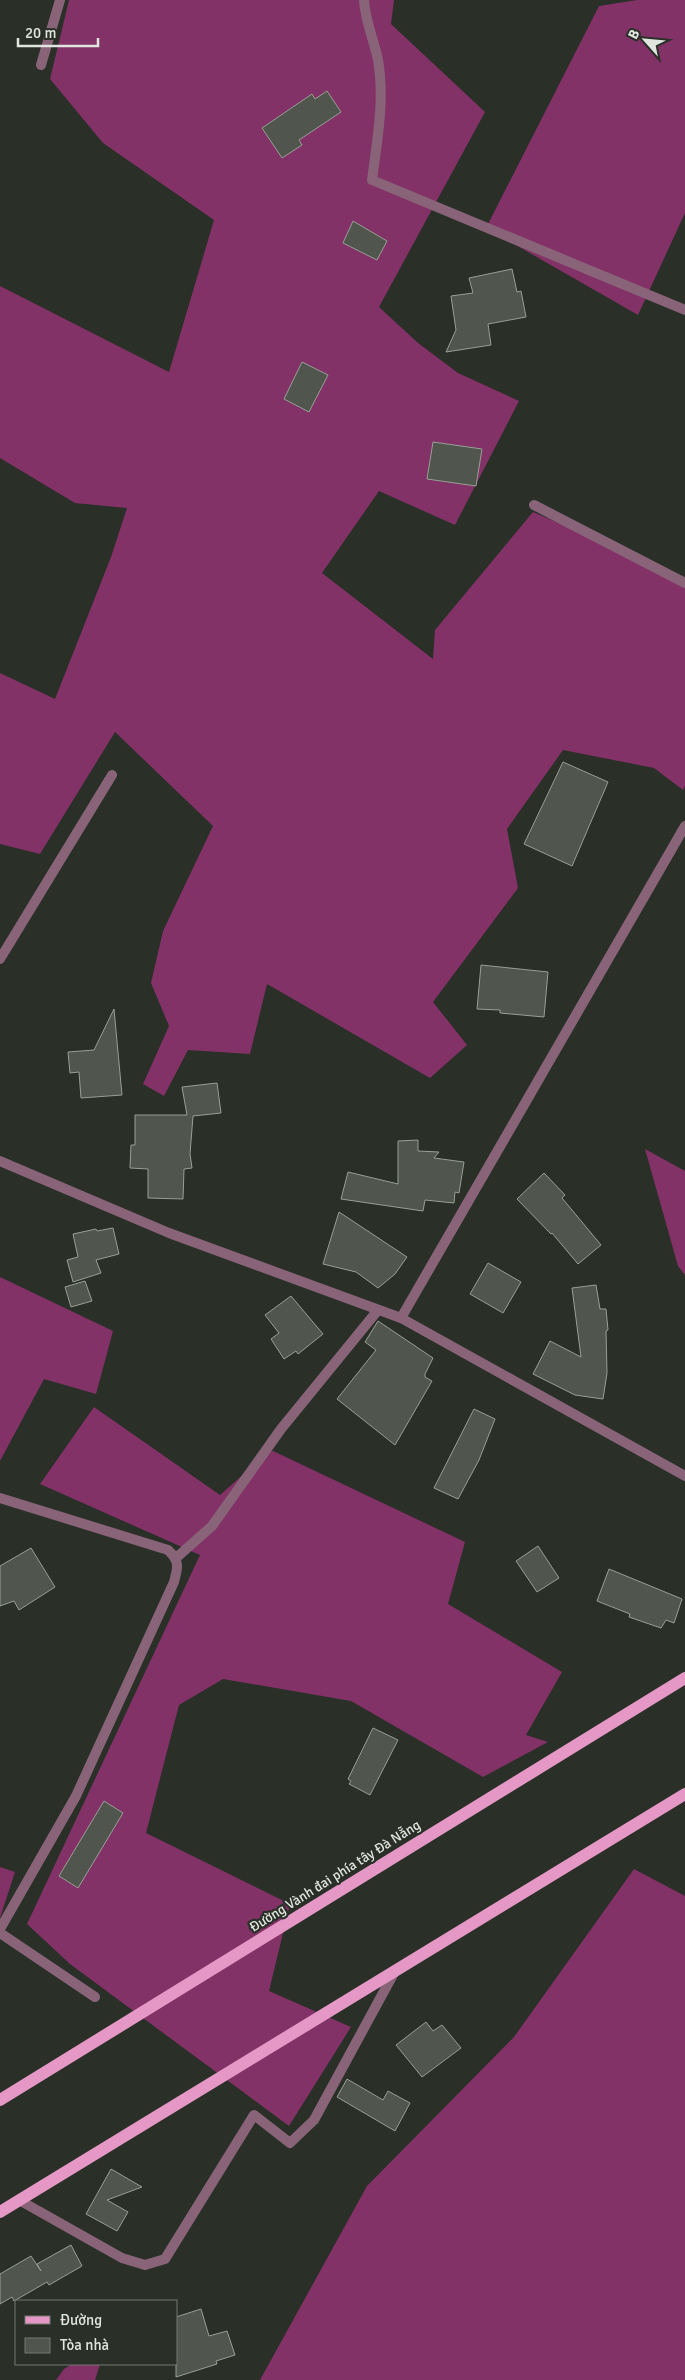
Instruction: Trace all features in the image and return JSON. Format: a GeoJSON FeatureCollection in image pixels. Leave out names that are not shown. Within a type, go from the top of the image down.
{"type":"FeatureCollection","features":[{"type":"Feature","properties":{"kind":"main road","name":"Đường Vành đai phía tây Đà Nẵng"},"geometry":{"type":"LineString","coordinates":[[0,2100],[685,1678]]}},
{"type":"Feature","properties":{"kind":"main road"},"geometry":{"type":"LineString","coordinates":[[0,2212],[685,1794]]}},
{"type":"Feature","properties":{"kind":"street"},"geometry":{"type":"LineString","coordinates":[[40,66],[60,0]]}},
{"type":"Feature","properties":{"kind":"street"},"geometry":{"type":"LineString","coordinates":[[364,0],[365,12],[378,60],[380,93],[379,126],[372,180],[685,310]]}},
{"type":"Feature","properties":{"kind":"street"},"geometry":{"type":"LineString","coordinates":[[534,505],[685,583]]}},
{"type":"Feature","properties":{"kind":"street"},"geometry":{"type":"LineString","coordinates":[[0,959],[112,775]]}},
{"type":"Feature","properties":{"kind":"street"},"geometry":{"type":"LineString","coordinates":[[401,1318],[685,826]]}},
{"type":"Feature","properties":{"kind":"street"},"geometry":{"type":"LineString","coordinates":[[0,1161],[168,1233],[401,1318],[685,1476]]}},
{"type":"Feature","properties":{"kind":"street"},"geometry":{"type":"LineString","coordinates":[[176,1558],[200,1538],[218,1518],[281,1429],[378,1310]]}},
{"type":"Feature","properties":{"kind":"street"},"geometry":{"type":"LineString","coordinates":[[0,1498],[168,1550],[176,1558],[178,1568],[174,1582],[76,1796],[0,1929]]}},
{"type":"Feature","properties":{"kind":"street"},"geometry":{"type":"LineString","coordinates":[[0,1933],[96,1997]]}},
{"type":"Feature","properties":{"kind":"street"},"geometry":{"type":"LineString","coordinates":[[19,2200],[122,2258],[145,2264],[165,2259],[254,2115],[290,2143],[314,2120],[395,1971]]}},
{"type":"Feature","properties":{"kind":"shaded area"},"geometry":{"type":"Polygon","coordinates":[[[69,0],[394,0],[391,24],[485,112],[379,307],[418,343],[458,373],[519,401],[455,525],[379,491],[322,573],[433,659],[435,630],[533,512],[685,578],[685,786],[683,790],[654,768],[563,750],[507,829],[518,888],[433,1002],[467,1045],[430,1078],[267,984],[250,1054],[188,1050],[164,1096],[143,1084],[169,1026],[151,983],[163,931],[213,826],[115,732],[40,854],[0,844],[0,673],[55,699],[111,557],[127,508],[75,503],[0,458],[0,286],[169,372],[214,220],[103,143],[50,79],[69,0]]]}},
{"type":"Feature","properties":{"kind":"shaded area"},"geometry":{"type":"Polygon","coordinates":[[[637,0],[685,0],[685,213],[638,315],[486,228],[599,6],[637,0]]]}},
{"type":"Feature","properties":{"kind":"shaded area"},"geometry":{"type":"Polygon","coordinates":[[[645,1149],[685,1171],[685,1275],[678,1266],[645,1149]]]}},
{"type":"Feature","properties":{"kind":"shaded area"},"geometry":{"type":"Polygon","coordinates":[[[0,1277],[113,1331],[96,1394],[44,1379],[0,1461],[0,1277]]]}},
{"type":"Feature","properties":{"kind":"shaded area"},"geometry":{"type":"Polygon","coordinates":[[[94,1407],[220,1495],[271,1450],[465,1542],[448,1604],[562,1672],[526,1735],[548,1742],[483,1777],[351,1701],[223,1679],[179,1705],[146,1833],[290,1904],[269,1991],[351,2027],[289,2126],[70,1964],[27,1924],[200,1555],[40,1484],[94,1407]]]}},
{"type":"Feature","properties":{"kind":"shaded area"},"geometry":{"type":"Polygon","coordinates":[[[0,1867],[15,1872],[0,1918],[0,1867]]]}},
{"type":"Feature","properties":{"kind":"shaded area"},"geometry":{"type":"Polygon","coordinates":[[[634,1869],[685,1896],[685,2380],[260,2380],[367,2186],[514,2037],[634,1869]]]}},
{"type":"Feature","properties":{"kind":"shaded area"},"geometry":{"type":"Polygon","coordinates":[[[70,2365],[100,2365],[95,2380],[56,2380],[64,2369],[70,2365]]]}},
{"type":"Feature","properties":{"kind":"building"},"geometry":{"type":"Polygon","coordinates":[[[327,91],[341,112],[299,140],[302,145],[282,158],[262,128],[312,94],[315,99],[327,91]]]}},
{"type":"Feature","properties":{"kind":"building"},"geometry":{"type":"Polygon","coordinates":[[[353,221],[387,241],[377,260],[343,243],[353,221]]]}},
{"type":"Feature","properties":{"kind":"building"},"geometry":{"type":"Polygon","coordinates":[[[512,269],[517,292],[521,291],[526,317],[488,324],[491,345],[446,352],[456,330],[451,296],[473,293],[469,278],[512,269]]]}},
{"type":"Feature","properties":{"kind":"building"},"geometry":{"type":"Polygon","coordinates":[[[302,362],[328,375],[309,412],[284,399],[302,362]]]}},
{"type":"Feature","properties":{"kind":"building"},"geometry":{"type":"Polygon","coordinates":[[[433,442],[482,449],[476,486],[427,479],[433,442]]]}},
{"type":"Feature","properties":{"kind":"building"},"geometry":{"type":"Polygon","coordinates":[[[563,762],[608,782],[572,866],[524,844],[563,762]]]}},
{"type":"Feature","properties":{"kind":"building"},"geometry":{"type":"Polygon","coordinates":[[[481,965],[548,972],[544,1017],[500,1013],[500,1010],[477,1009],[481,965]]]}},
{"type":"Feature","properties":{"kind":"building"},"geometry":{"type":"Polygon","coordinates":[[[114,1009],[122,1095],[81,1098],[79,1072],[70,1073],[68,1052],[94,1050],[114,1009]]]}},
{"type":"Feature","properties":{"kind":"building"},"geometry":{"type":"Polygon","coordinates":[[[217,1083],[221,1113],[193,1116],[190,1154],[192,1168],[184,1169],[183,1199],[148,1198],[148,1169],[130,1168],[131,1145],[135,1145],[135,1115],[187,1115],[182,1087],[217,1083]]]}},
{"type":"Feature","properties":{"kind":"building"},"geometry":{"type":"Polygon","coordinates":[[[418,1140],[418,1151],[439,1152],[434,1158],[464,1162],[459,1193],[455,1192],[454,1203],[425,1200],[423,1211],[341,1199],[348,1172],[398,1184],[398,1141],[418,1140]]]}},
{"type":"Feature","properties":{"kind":"building"},"geometry":{"type":"Polygon","coordinates":[[[544,1173],[565,1195],[562,1198],[601,1245],[578,1264],[552,1233],[517,1199],[544,1173]]]}},
{"type":"Feature","properties":{"kind":"building"},"geometry":{"type":"Polygon","coordinates":[[[339,1212],[407,1257],[395,1274],[378,1288],[356,1272],[323,1264],[339,1212]]]}},
{"type":"Feature","properties":{"kind":"building"},"geometry":{"type":"Polygon","coordinates":[[[113,1228],[119,1254],[96,1260],[101,1273],[73,1282],[67,1260],[78,1257],[73,1234],[96,1229],[97,1231],[113,1228]]]}},
{"type":"Feature","properties":{"kind":"building"},"geometry":{"type":"Polygon","coordinates":[[[488,1263],[521,1282],[503,1313],[470,1294],[488,1263]]]}},
{"type":"Feature","properties":{"kind":"building"},"geometry":{"type":"Polygon","coordinates":[[[85,1281],[92,1301],[71,1307],[65,1287],[85,1281]]]}},
{"type":"Feature","properties":{"kind":"building"},"geometry":{"type":"Polygon","coordinates":[[[596,1285],[600,1309],[606,1309],[608,1330],[606,1331],[607,1373],[603,1399],[575,1395],[533,1374],[550,1341],[581,1357],[572,1288],[596,1285]]]}},
{"type":"Feature","properties":{"kind":"building"},"geometry":{"type":"Polygon","coordinates":[[[291,1296],[323,1334],[298,1354],[296,1351],[284,1359],[271,1339],[279,1333],[265,1315],[291,1296]]]}},
{"type":"Feature","properties":{"kind":"building"},"geometry":{"type":"Polygon","coordinates":[[[378,1321],[433,1358],[425,1374],[425,1377],[432,1381],[395,1445],[337,1399],[376,1350],[365,1342],[378,1321]]]}},
{"type":"Feature","properties":{"kind":"building"},"geometry":{"type":"Polygon","coordinates":[[[474,1409],[495,1419],[479,1460],[458,1499],[434,1488],[474,1409]]]}},
{"type":"Feature","properties":{"kind":"building"},"geometry":{"type":"Polygon","coordinates":[[[538,1546],[559,1578],[537,1592],[516,1561],[538,1546]]]}},
{"type":"Feature","properties":{"kind":"building"},"geometry":{"type":"Polygon","coordinates":[[[31,1548],[55,1587],[19,1610],[14,1601],[0,1606],[0,1566],[31,1548]]]}},
{"type":"Feature","properties":{"kind":"building"},"geometry":{"type":"Polygon","coordinates":[[[609,1569],[682,1599],[674,1623],[666,1620],[661,1628],[629,1617],[630,1614],[597,1601],[609,1569]]]}},
{"type":"Feature","properties":{"kind":"building"},"geometry":{"type":"Polygon","coordinates":[[[373,1728],[398,1740],[370,1795],[349,1784],[351,1781],[348,1779],[373,1728]]]}},
{"type":"Feature","properties":{"kind":"building"},"geometry":{"type":"Polygon","coordinates":[[[104,1801],[123,1813],[78,1888],[59,1876],[104,1801]]]}},
{"type":"Feature","properties":{"kind":"building"},"geometry":{"type":"Polygon","coordinates":[[[426,2022],[433,2031],[442,2025],[461,2048],[422,2077],[396,2045],[426,2022]]]}},
{"type":"Feature","properties":{"kind":"building"},"geometry":{"type":"Polygon","coordinates":[[[347,2079],[383,2100],[388,2091],[410,2103],[395,2131],[337,2097],[347,2079]]]}},
{"type":"Feature","properties":{"kind":"building"},"geometry":{"type":"Polygon","coordinates":[[[111,2169],[142,2187],[107,2200],[128,2212],[117,2231],[86,2214],[111,2169]]]}},
{"type":"Feature","properties":{"kind":"building"},"geometry":{"type":"Polygon","coordinates":[[[71,2245],[82,2266],[49,2285],[47,2282],[14,2301],[12,2297],[0,2304],[0,2274],[31,2256],[41,2271],[37,2264],[71,2245]]]}},
{"type":"Feature","properties":{"kind":"building"},"geometry":{"type":"Polygon","coordinates":[[[201,2309],[209,2336],[227,2331],[235,2355],[216,2361],[217,2364],[176,2377],[176,2365],[178,2365],[178,2316],[201,2309]]]}}]}
